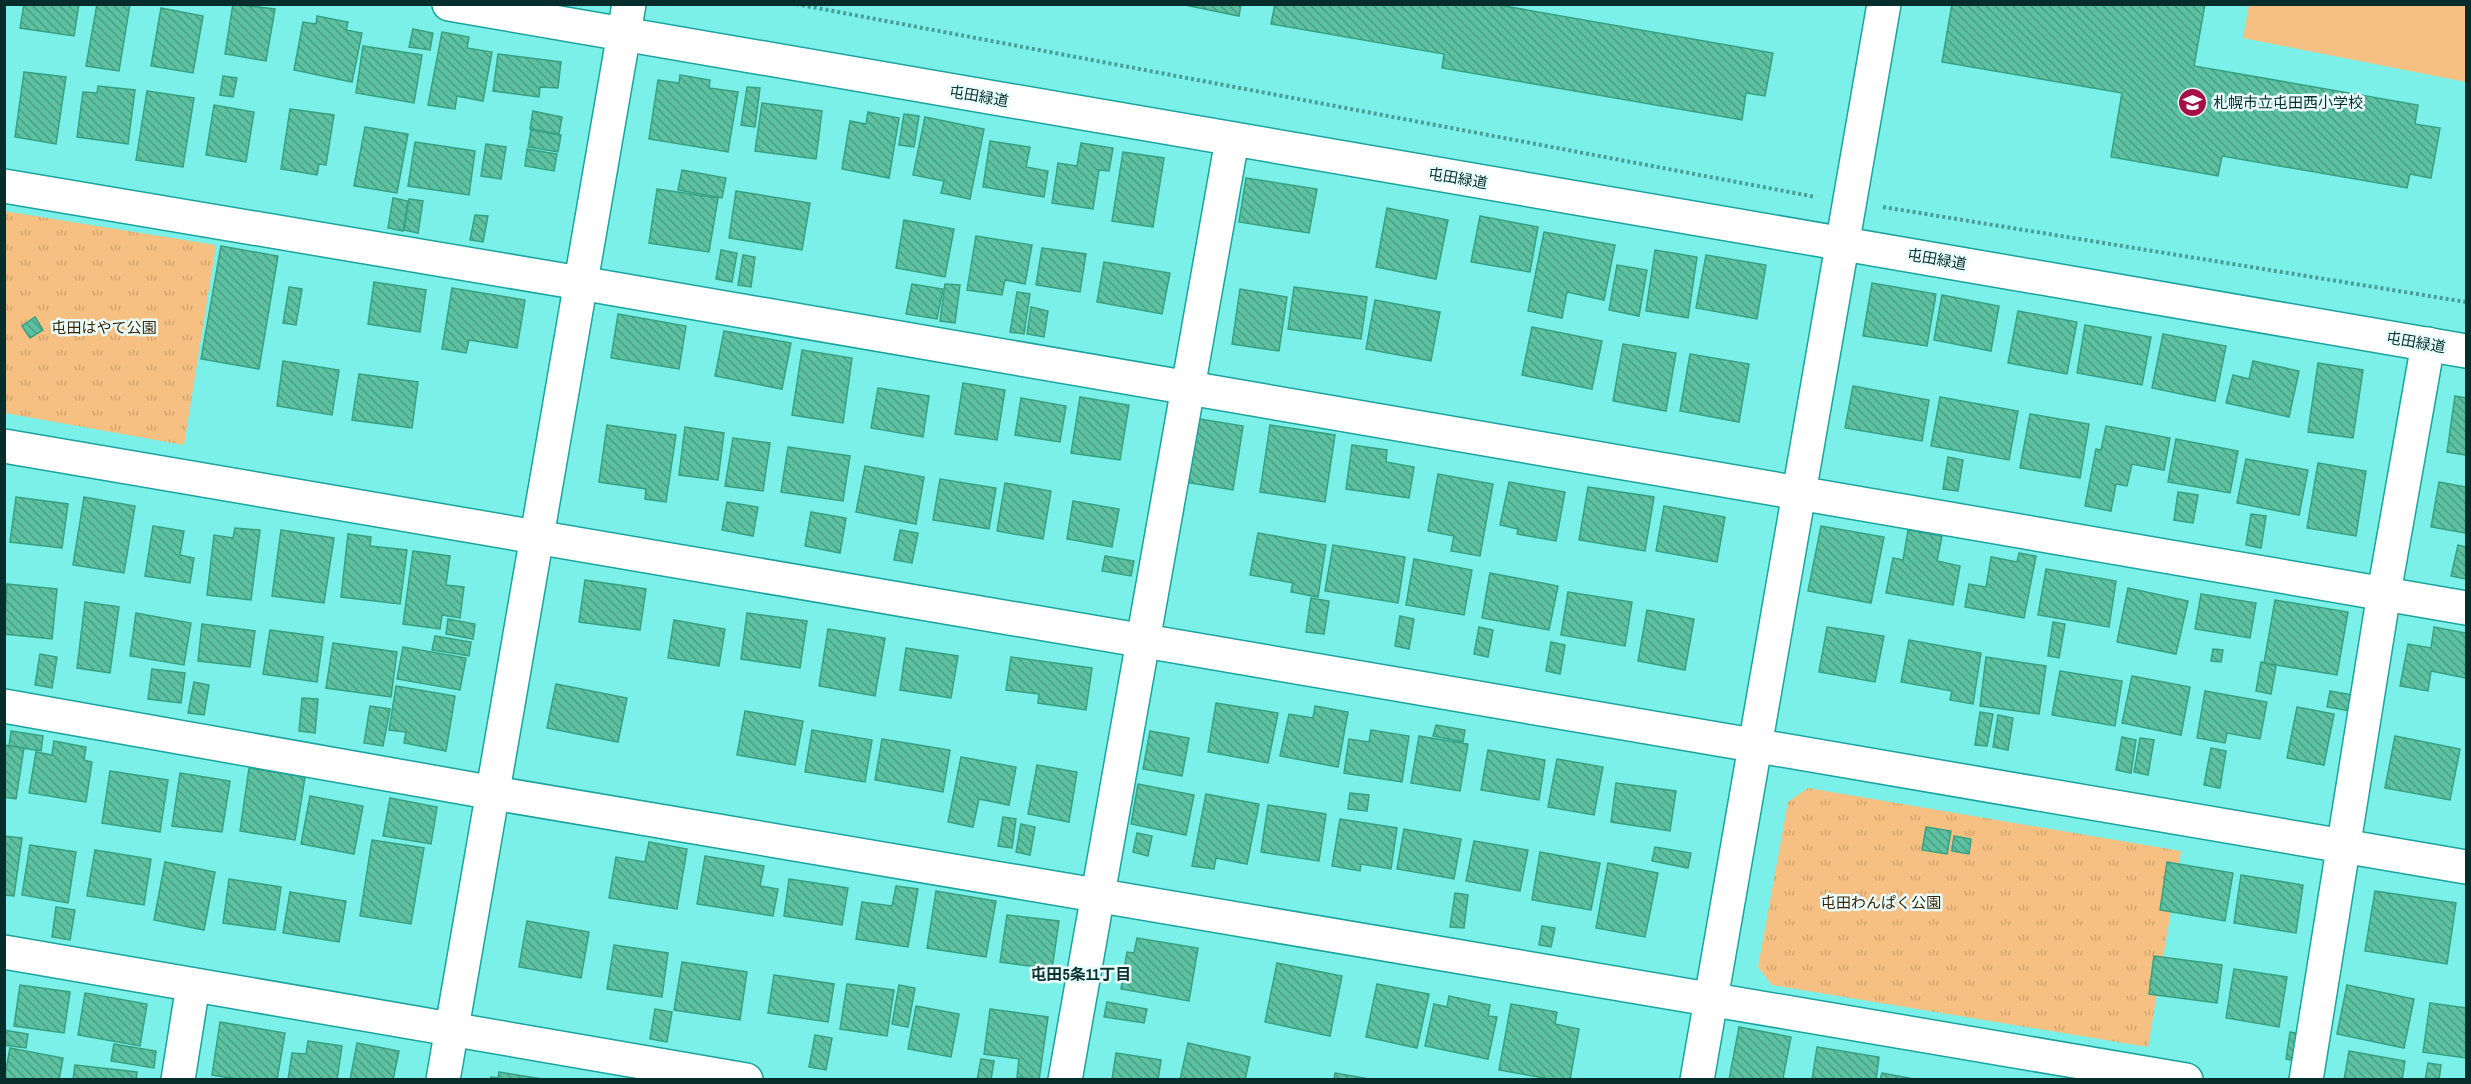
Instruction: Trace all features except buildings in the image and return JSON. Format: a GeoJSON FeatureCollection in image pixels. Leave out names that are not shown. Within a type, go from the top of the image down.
{"type":"FeatureCollection","features":[{"type":"Feature","properties":{"kind":"street","name":"屯田緑道"},"geometry":{"type":"LineString","coordinates":[[449,4],[626,19],[1232,140],[2466,351]]}},
{"type":"Feature","properties":{"kind":"street"},"geometry":{"type":"LineString","coordinates":[[1697,1080],[1884,4]]}},
{"type":"Feature","properties":{"kind":"street"},"geometry":{"type":"LineString","coordinates":[[443,1080],[626,19]]}},
{"type":"Feature","properties":{"kind":"street"},"geometry":{"type":"LineString","coordinates":[[1065,1080],[1232,140]]}},
{"type":"Feature","properties":{"kind":"street"},"geometry":{"type":"LineString","coordinates":[[4,186],[2466,608]]}},
{"type":"Feature","properties":{"kind":"street"},"geometry":{"type":"LineString","coordinates":[[2306,1080],[2384,593],[2428,344]]}},
{"type":"Feature","properties":{"kind":"street"},"geometry":{"type":"LineString","coordinates":[[4,446],[2466,867]]}},
{"type":"Feature","properties":{"kind":"street"},"geometry":{"type":"LineString","coordinates":[[4,706],[494,793],[2186,1080]]}},
{"type":"Feature","properties":{"kind":"street"},"geometry":{"type":"LineString","coordinates":[[4,952],[452,1029],[653,1072],[746,1080]]}},
{"type":"Feature","properties":{"kind":"street"},"geometry":{"type":"LineString","coordinates":[[178,1080],[193,985]]}},
{"type":"Feature","properties":{"kind":"path"},"geometry":{"type":"LineString","coordinates":[[796,4],[1821,198]]}},
{"type":"Feature","properties":{"kind":"path"},"geometry":{"type":"LineString","coordinates":[[1883,207],[2466,302]]}},
{"type":"Feature","properties":{"kind":"green space"},"geometry":{"type":"Polygon","coordinates":[[[2249,5],[2466,5],[2466,82],[2243,38],[2249,5]]]}},
{"type":"Feature","properties":{"kind":"green space","name":"屯田はやて公園"},"geometry":{"type":"Polygon","coordinates":[[[4,211],[216,245],[184,445],[5,413],[4,211]]]}},
{"type":"Feature","properties":{"kind":"green space","name":"屯田わんぱく公園"},"geometry":{"type":"Polygon","coordinates":[[[1808,788],[2181,851],[2148,1047],[1772,985],[1758,967],[1788,802],[1808,788]]]}},
{"type":"Feature","properties":{"kind":"place","name":"札幌市立屯田西小学校"},"geometry":{"type":"Point","coordinates":[2192,102]}},
{"type":"Feature","properties":{"kind":"district","name":"屯田5条11丁目"},"geometry":{"type":"Point","coordinates":[1081,974]}}]}
